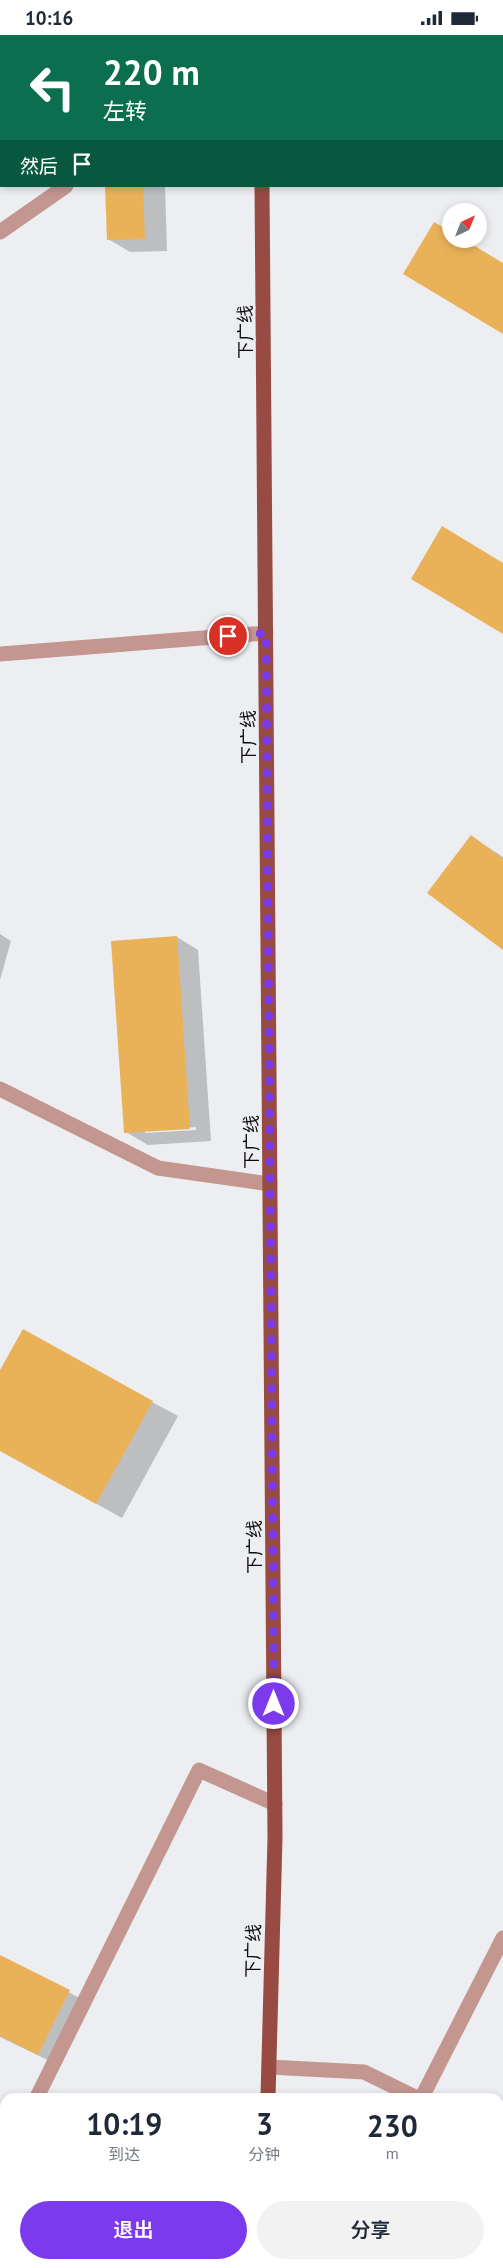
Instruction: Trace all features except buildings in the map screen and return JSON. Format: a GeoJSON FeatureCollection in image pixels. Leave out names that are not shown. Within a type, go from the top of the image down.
{"type":"FeatureCollection","features":[{"type":"Feature","properties":{"kind":"main road","name":"下广线"},"geometry":{"type":"LineString","coordinates":[[262,187],[275,1804],[268,2093]]}},
{"type":"Feature","properties":{"kind":"street"},"geometry":{"type":"LineString","coordinates":[[0,232],[65,187]]}},
{"type":"Feature","properties":{"kind":"street"},"geometry":{"type":"LineString","coordinates":[[0,654],[266,633]]}},
{"type":"Feature","properties":{"kind":"street"},"geometry":{"type":"LineString","coordinates":[[0,1089],[158,1169],[270,1185]]}},
{"type":"Feature","properties":{"kind":"street"},"geometry":{"type":"LineString","coordinates":[[39,2093],[199,1770],[275,1804]]}},
{"type":"Feature","properties":{"kind":"street"},"geometry":{"type":"LineString","coordinates":[[424,2093],[503,1938]]}},
{"type":"Feature","properties":{"kind":"street"},"geometry":{"type":"LineString","coordinates":[[269,2067],[364,2072],[407,2093]]}},
{"type":"Feature","properties":{"kind":"route"},"geometry":{"type":"LineString","coordinates":[[228,636],[266,633],[274,1704]]}}]}
